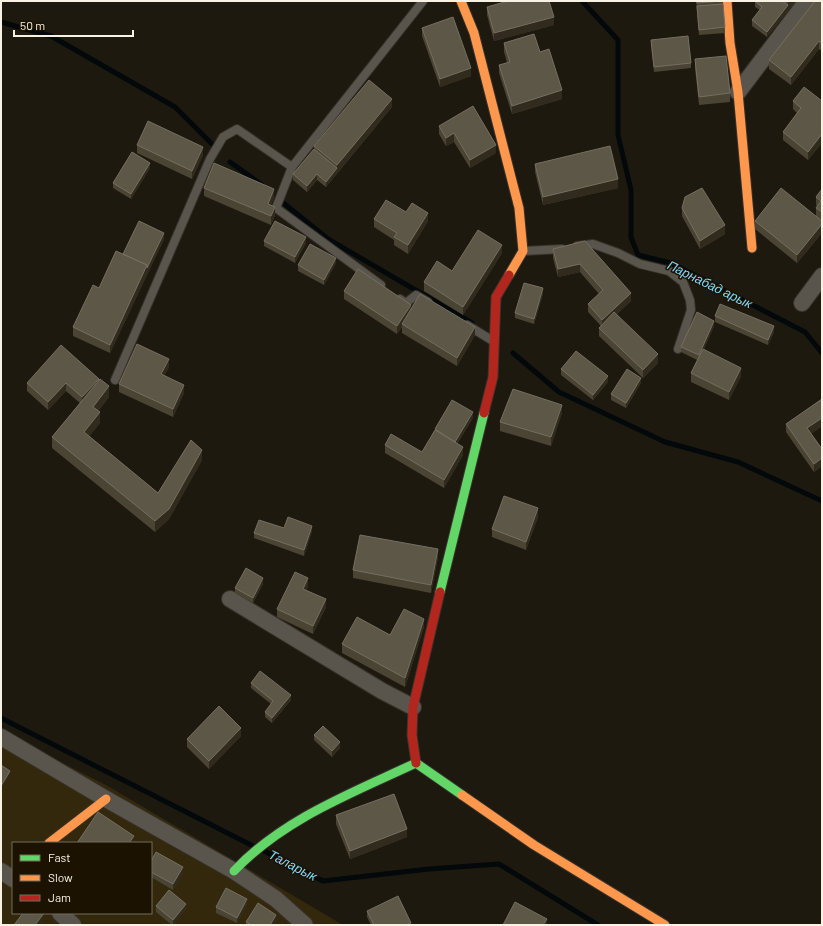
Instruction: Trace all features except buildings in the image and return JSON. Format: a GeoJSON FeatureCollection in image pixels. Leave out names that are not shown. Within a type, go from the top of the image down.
{"type":"FeatureCollection","features":[{"type":"Feature","properties":{"kind":"street"},"geometry":{"type":"LineString","coordinates":[[461,1],[474,33],[519,208],[523,251],[496,297],[493,377],[460,507],[413,707],[412,735],[416,763],[534,845],[666,925]]}},
{"type":"Feature","properties":{"kind":"street"},"geometry":{"type":"LineString","coordinates":[[726,1],[730,43],[738,92],[752,248]]}},
{"type":"Feature","properties":{"kind":"street"},"geometry":{"type":"LineString","coordinates":[[738,92],[807,1]]}},
{"type":"Feature","properties":{"kind":"street"},"geometry":{"type":"LineString","coordinates":[[802,303],[822,276]]}},
{"type":"Feature","properties":{"kind":"street"},"geometry":{"type":"LineString","coordinates":[[230,599],[382,691],[413,707]]}},
{"type":"Feature","properties":{"kind":"street"},"geometry":{"type":"LineString","coordinates":[[1,737],[106,799],[234,871],[276,899],[305,925]]}},
{"type":"Feature","properties":{"kind":"street"},"geometry":{"type":"LineString","coordinates":[[234,871],[248,856],[310,812],[416,763]]}},
{"type":"Feature","properties":{"kind":"street"},"geometry":{"type":"LineString","coordinates":[[50,842],[106,799]]}},
{"type":"Feature","properties":{"kind":"street"},"geometry":{"type":"LineString","coordinates":[[61,914],[73,925]]}},
{"type":"Feature","properties":{"kind":"lane"},"geometry":{"type":"LineString","coordinates":[[423,1],[292,166],[276,208],[406,304],[416,295],[436,306]]}},
{"type":"Feature","properties":{"kind":"lane"},"geometry":{"type":"LineString","coordinates":[[115,380],[210,158],[223,137],[237,130],[292,166]]}},
{"type":"Feature","properties":{"kind":"lane"},"geometry":{"type":"LineString","coordinates":[[523,251],[550,251],[593,244],[618,253],[640,264],[669,271],[683,282],[690,300],[691,310],[678,349]]}},
{"type":"Feature","properties":{"kind":"lane"},"geometry":{"type":"LineString","coordinates":[[461,322],[494,341]]}},
{"type":"Feature","properties":{"kind":"shaded area"},"geometry":{"type":"Polygon","coordinates":[[[1,732],[106,785],[343,925],[1,925],[1,732]]]}},
{"type":"Feature","properties":{"kind":"waterway","name":"Парнабад арык"},"geometry":{"type":"LineString","coordinates":[[582,1],[618,40],[618,135],[631,190],[631,237],[638,255],[671,263],[805,332],[822,353]]}},
{"type":"Feature","properties":{"kind":"waterway"},"geometry":{"type":"LineString","coordinates":[[1,22],[51,36],[175,107],[212,144]]}},
{"type":"Feature","properties":{"kind":"waterway"},"geometry":{"type":"LineString","coordinates":[[230,162],[262,185]]}},
{"type":"Feature","properties":{"kind":"waterway"},"geometry":{"type":"LineString","coordinates":[[281,201],[328,239],[472,323]]}},
{"type":"Feature","properties":{"kind":"waterway"},"geometry":{"type":"LineString","coordinates":[[513,353],[559,392],[665,442],[738,462],[822,501]]}},
{"type":"Feature","properties":{"kind":"waterway","name":"Таларык"},"geometry":{"type":"LineString","coordinates":[[1,718],[253,846]]}},
{"type":"Feature","properties":{"kind":"waterway","name":"Таларык"},"geometry":{"type":"LineString","coordinates":[[264,851],[323,881],[429,869],[499,864],[598,925]]}},
{"type":"Feature","properties":{"kind":"traffic: fast"},"geometry":{"type":"LineString","coordinates":[[440,592],[484,413]]}},
{"type":"Feature","properties":{"kind":"traffic: fast"},"geometry":{"type":"LineString","coordinates":[[234,871],[274,836],[296,822],[343,797],[416,763],[462,795]]}},
{"type":"Feature","properties":{"kind":"traffic: slow"},"geometry":{"type":"LineString","coordinates":[[461,1],[474,33],[519,208],[523,251],[509,275]]}},
{"type":"Feature","properties":{"kind":"traffic: slow"},"geometry":{"type":"LineString","coordinates":[[727,1],[730,43],[738,92],[752,248]]}},
{"type":"Feature","properties":{"kind":"traffic: slow"},"geometry":{"type":"LineString","coordinates":[[462,795],[534,845],[665,925]]}},
{"type":"Feature","properties":{"kind":"traffic: slow"},"geometry":{"type":"LineString","coordinates":[[50,842],[106,799]]}},
{"type":"Feature","properties":{"kind":"traffic: jam"},"geometry":{"type":"LineString","coordinates":[[484,413],[493,377],[496,297],[509,275]]}},
{"type":"Feature","properties":{"kind":"traffic: jam"},"geometry":{"type":"LineString","coordinates":[[416,763],[412,735],[413,707],[440,592]]}}]}
